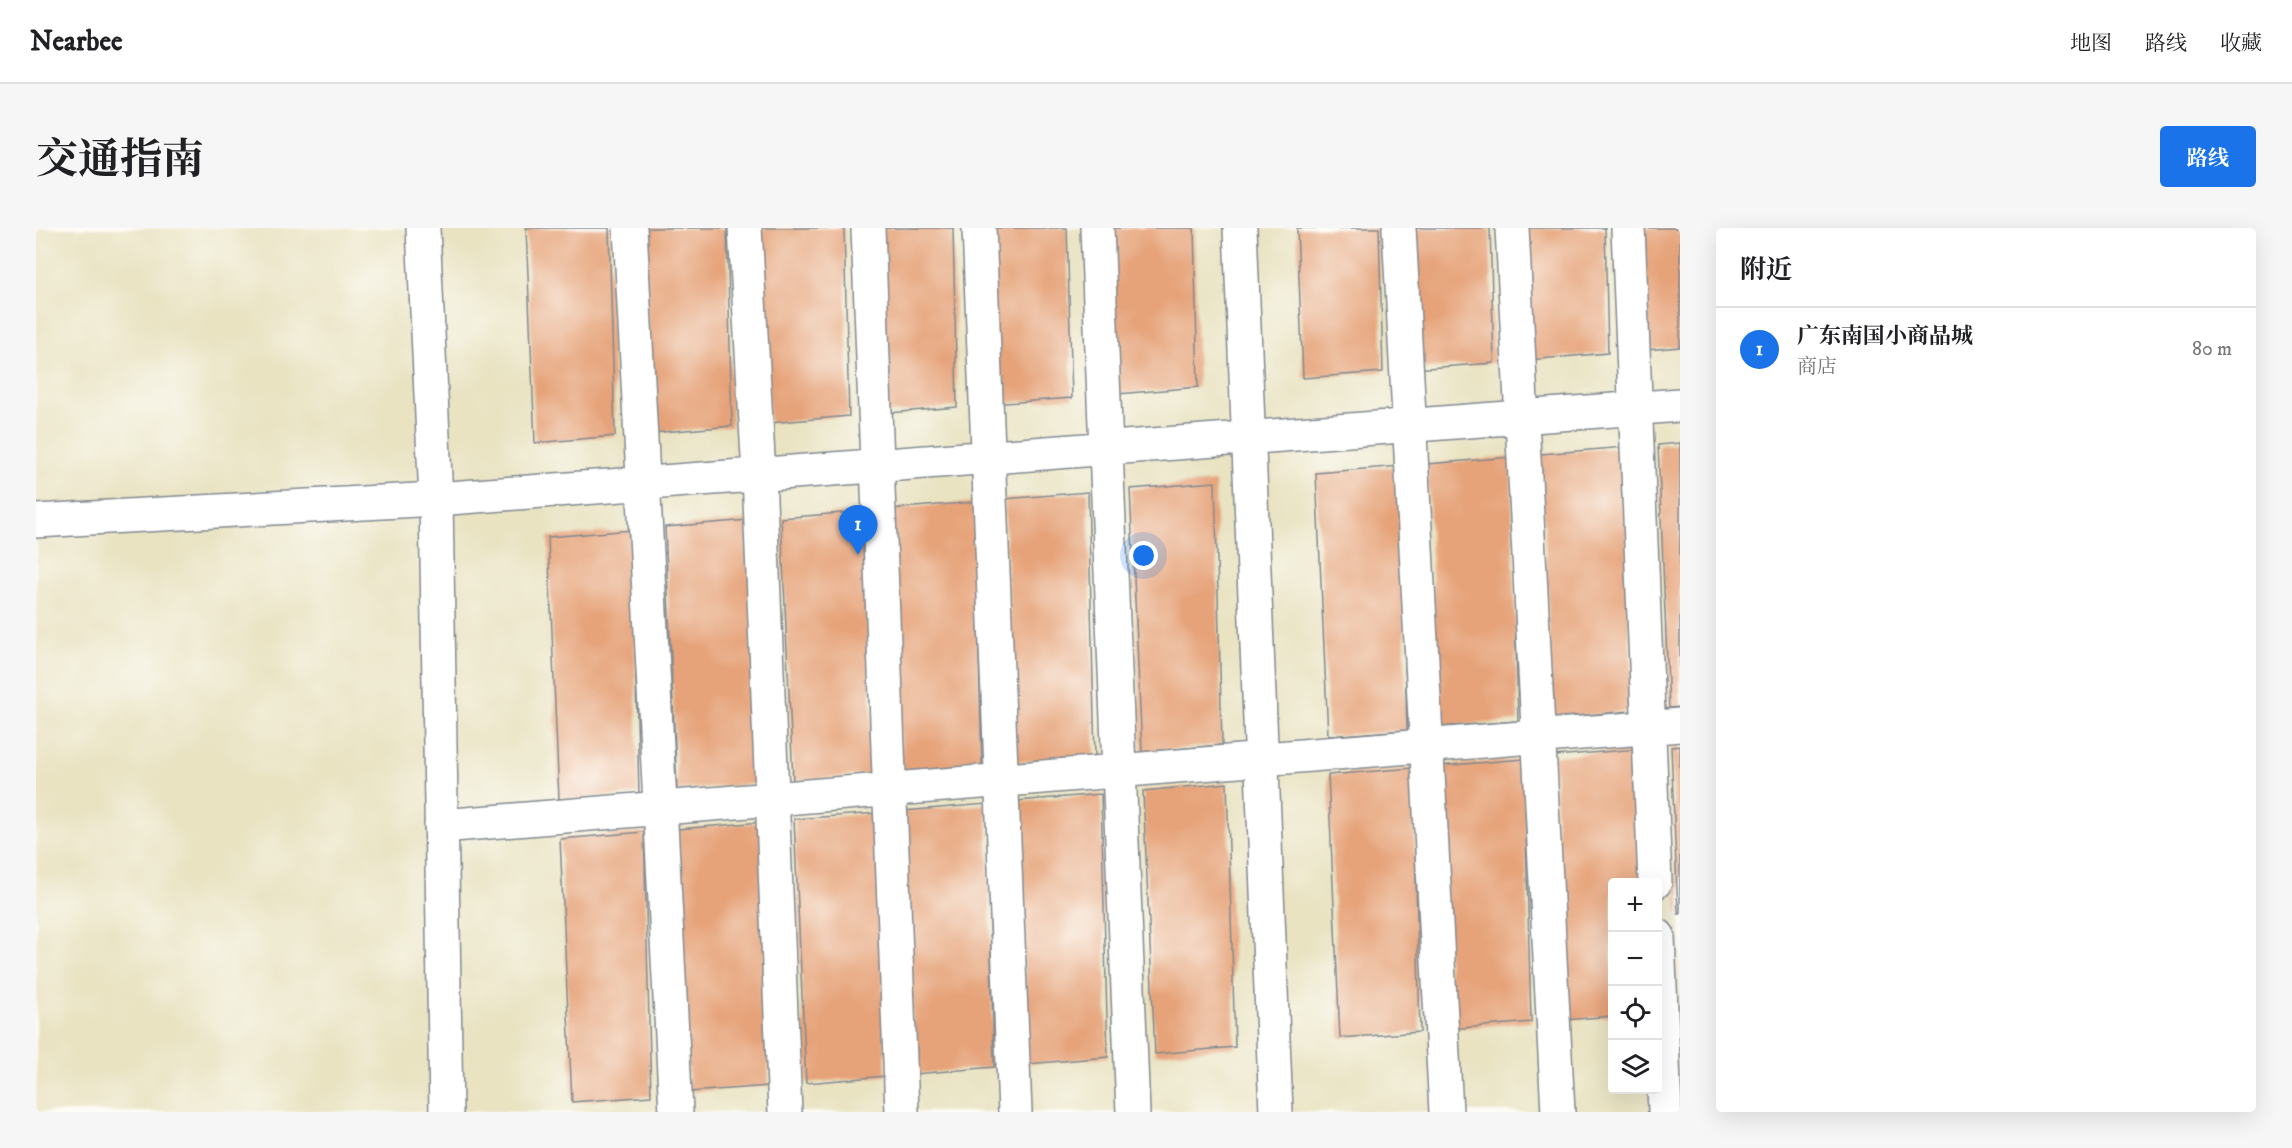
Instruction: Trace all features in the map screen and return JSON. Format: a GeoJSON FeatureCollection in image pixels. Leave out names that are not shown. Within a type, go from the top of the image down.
{"type":"FeatureCollection","features":[{"type":"Feature","properties":{"kind":"street"},"geometry":{"type":"LineString","coordinates":[[423,228],[436,499],[446,1112]]}},
{"type":"Feature","properties":{"kind":"street"},"geometry":{"type":"LineString","coordinates":[[630,228],[676,1112]]}},
{"type":"Feature","properties":{"kind":"street"},"geometry":{"type":"LineString","coordinates":[[745,228],[759,475],[770,799],[785,1112]]}},
{"type":"Feature","properties":{"kind":"street"},"geometry":{"type":"LineString","coordinates":[[867,228],[902,1112]]}},
{"type":"Feature","properties":{"kind":"street"},"geometry":{"type":"LineString","coordinates":[[980,228],[1015,1112]]}},
{"type":"Feature","properties":{"kind":"street"},"geometry":{"type":"LineString","coordinates":[[1097,228],[1133,1112]]}},
{"type":"Feature","properties":{"kind":"street"},"geometry":{"type":"LineString","coordinates":[[1240,228],[1276,1112]]}},
{"type":"Feature","properties":{"kind":"street"},"geometry":{"type":"LineString","coordinates":[[1399,228],[1446,1112]]}},
{"type":"Feature","properties":{"kind":"street"},"geometry":{"type":"LineString","coordinates":[[1512,228],[1558,1112]]}},
{"type":"Feature","properties":{"kind":"street"},"geometry":{"type":"LineString","coordinates":[[1628,228],[1636,409],[1664,726],[1655,878]]}},
{"type":"Feature","properties":{"kind":"street"},"geometry":{"type":"LineString","coordinates":[[36,521],[436,499],[1680,405]]}},
{"type":"Feature","properties":{"kind":"street"},"geometry":{"type":"LineString","coordinates":[[441,826],[1664,726]]}},
{"type":"Feature","properties":{"kind":"street"},"geometry":{"type":"LineString","coordinates":[[1660,986],[1665,1112]]}},
{"type":"Feature","properties":{"kind":"building"},"geometry":{"type":"Polygon","coordinates":[[[526,228],[609,228],[615,436],[535,443],[526,228]]]}},
{"type":"Feature","properties":{"kind":"building"},"geometry":{"type":"Polygon","coordinates":[[[643,228],[727,228],[732,426],[652,433],[643,228]]]}},
{"type":"Feature","properties":{"kind":"building"},"geometry":{"type":"Polygon","coordinates":[[[761,228],[844,228],[849,416],[769,423],[761,228]]]}},
{"type":"Feature","properties":{"kind":"building"},"geometry":{"type":"Polygon","coordinates":[[[870,228],[953,228],[957,407],[878,414],[870,228]]]}},
{"type":"Feature","properties":{"kind":"building"},"geometry":{"type":"Polygon","coordinates":[[[984,228],[1067,228],[1072,398],[992,404],[984,228]]]}},
{"type":"Feature","properties":{"kind":"building"},"geometry":{"type":"Polygon","coordinates":[[[1111,228],[1194,228],[1198,387],[1118,394],[1111,228]]]}},
{"type":"Feature","properties":{"kind":"building"},"geometry":{"type":"Polygon","coordinates":[[[1297,228],[1379,228],[1383,372],[1303,378],[1297,228]]]}},
{"type":"Feature","properties":{"kind":"building"},"geometry":{"type":"Polygon","coordinates":[[[1408,228],[1490,228],[1494,363],[1414,369],[1408,228]]]}},
{"type":"Feature","properties":{"kind":"building"},"geometry":{"type":"Polygon","coordinates":[[[1523,228],[1605,228],[1608,353],[1529,360],[1523,228]]]}},
{"type":"Feature","properties":{"kind":"building"},"geometry":{"type":"Polygon","coordinates":[[[1640,228],[1680,228],[1680,347],[1646,350],[1640,228]]]}},
{"type":"Feature","properties":{"kind":"building"},"geometry":{"type":"Polygon","coordinates":[[[1680,443],[1680,707],[1669,708],[1658,445],[1680,443]]]}},
{"type":"Feature","properties":{"kind":"building"},"geometry":{"type":"Polygon","coordinates":[[[1625,447],[1632,711],[1553,718],[1541,454],[1625,447]]]}},
{"type":"Feature","properties":{"kind":"building"},"geometry":{"type":"Polygon","coordinates":[[[1511,457],[1518,721],[1439,727],[1427,464],[1511,457]]]}},
{"type":"Feature","properties":{"kind":"building"},"geometry":{"type":"Polygon","coordinates":[[[1400,466],[1407,730],[1328,736],[1316,473],[1400,466]]]}},
{"type":"Feature","properties":{"kind":"building"},"geometry":{"type":"Polygon","coordinates":[[[1215,482],[1222,745],[1142,752],[1130,489],[1215,482]]]}},
{"type":"Feature","properties":{"kind":"building"},"geometry":{"type":"Polygon","coordinates":[[[1088,492],[1095,756],[1016,762],[1004,499],[1088,492]]]}},
{"type":"Feature","properties":{"kind":"building"},"geometry":{"type":"Polygon","coordinates":[[[975,502],[982,765],[902,772],[890,509],[975,502]]]}},
{"type":"Feature","properties":{"kind":"building"},"geometry":{"type":"Polygon","coordinates":[[[866,511],[873,774],[793,781],[781,518],[866,511]]]}},
{"type":"Feature","properties":{"kind":"building"},"geometry":{"type":"Polygon","coordinates":[[[749,520],[756,784],[677,790],[665,527],[749,520]]]}},
{"type":"Feature","properties":{"kind":"building"},"geometry":{"type":"Polygon","coordinates":[[[632,530],[639,794],[559,800],[548,537],[632,530]]]}},
{"type":"Feature","properties":{"kind":"building"},"geometry":{"type":"Polygon","coordinates":[[[1680,746],[1680,914],[1678,914],[1671,747],[1680,746]]]}},
{"type":"Feature","properties":{"kind":"building"},"geometry":{"type":"Polygon","coordinates":[[[1638,749],[1641,878],[1608,878],[1608,1016],[1565,1020],[1554,756],[1638,749]]]}},
{"type":"Feature","properties":{"kind":"building"},"geometry":{"type":"Polygon","coordinates":[[[1524,759],[1531,1022],[1451,1029],[1439,766],[1524,759]]]}},
{"type":"Feature","properties":{"kind":"building"},"geometry":{"type":"Polygon","coordinates":[[[1413,768],[1420,1032],[1340,1038],[1328,775],[1413,768]]]}},
{"type":"Feature","properties":{"kind":"building"},"geometry":{"type":"Polygon","coordinates":[[[1227,783],[1235,1047],[1155,1054],[1143,791],[1227,783]]]}},
{"type":"Feature","properties":{"kind":"building"},"geometry":{"type":"Polygon","coordinates":[[[1101,794],[1108,1057],[1028,1064],[1017,801],[1101,794]]]}},
{"type":"Feature","properties":{"kind":"building"},"geometry":{"type":"Polygon","coordinates":[[[987,804],[994,1067],[915,1074],[903,811],[987,804]]]}},
{"type":"Feature","properties":{"kind":"building"},"geometry":{"type":"Polygon","coordinates":[[[878,813],[886,1076],[806,1083],[794,819],[878,813]]]}},
{"type":"Feature","properties":{"kind":"building"},"geometry":{"type":"Polygon","coordinates":[[[762,822],[769,1086],[689,1092],[678,829],[762,822]]]}},
{"type":"Feature","properties":{"kind":"building"},"geometry":{"type":"Polygon","coordinates":[[[644,832],[651,1096],[572,1102],[560,839],[644,832]]]}},
{"type":"Feature","properties":{"kind":"place","name":"广东南国小商品城"},"geometry":{"type":"Point","coordinates":[858,555]}}]}
